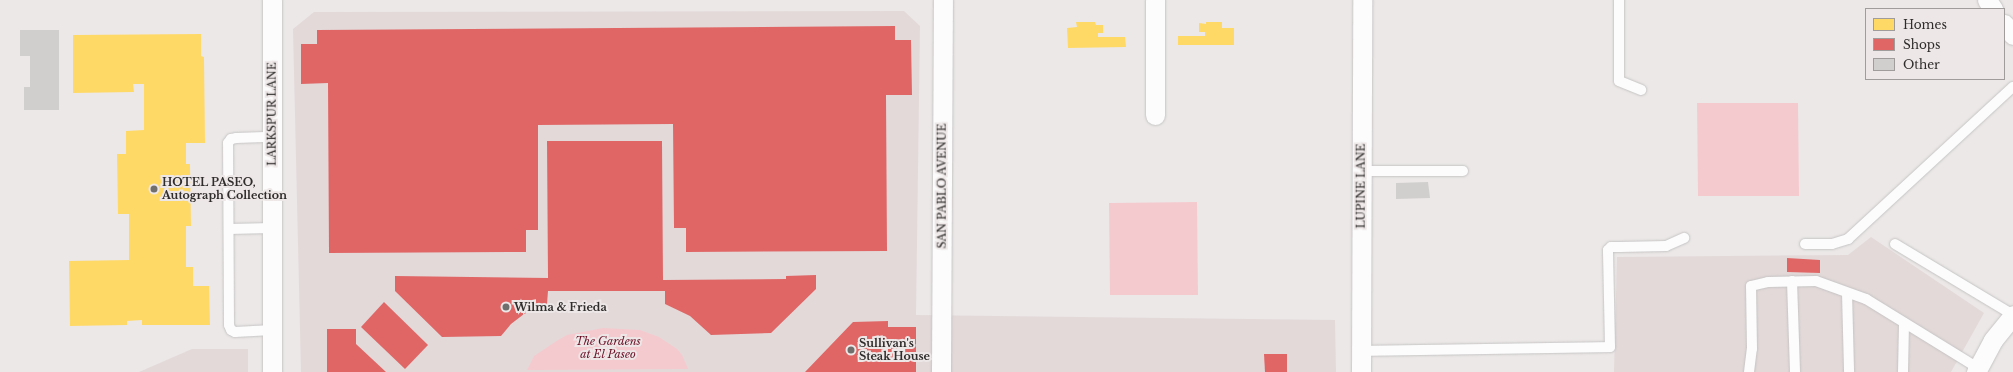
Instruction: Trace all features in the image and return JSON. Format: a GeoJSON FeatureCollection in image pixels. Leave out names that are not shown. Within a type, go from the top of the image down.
{"type":"FeatureCollection","features":[{"type":"Feature","properties":{"kind":"street","name":"LARKSPUR LANE"},"geometry":{"type":"LineString","coordinates":[[272,0],[272,372]]}},
{"type":"Feature","properties":{"kind":"street","name":"SAN PABLO AVENUE"},"geometry":{"type":"LineString","coordinates":[[942,372],[943,0]]}},
{"type":"Feature","properties":{"kind":"street"},"geometry":{"type":"LineString","coordinates":[[1155,0],[1155,115]]}},
{"type":"Feature","properties":{"kind":"street","name":"LUPINE LANE"},"geometry":{"type":"LineString","coordinates":[[1361,372],[1362,0]]}},
{"type":"Feature","properties":{"kind":"street"},"geometry":{"type":"LineString","coordinates":[[2005,25],[2013,35]]}},
{"type":"Feature","properties":{"kind":"street"},"geometry":{"type":"LineString","coordinates":[[1977,370],[1992,340],[2012,317]]}},
{"type":"Feature","properties":{"kind":"lane"},"geometry":{"type":"LineString","coordinates":[[1619,0],[1619,82],[1641,90]]}},
{"type":"Feature","properties":{"kind":"lane"},"geometry":{"type":"LineString","coordinates":[[1805,244],[1832,244],[1848,239],[2013,87]]}},
{"type":"Feature","properties":{"kind":"lane"},"geometry":{"type":"LineString","coordinates":[[272,137],[236,138],[232,139],[228,143],[229,325],[231,330],[242,333],[272,330]]}},
{"type":"Feature","properties":{"kind":"lane"},"geometry":{"type":"LineString","coordinates":[[1361,171],[1463,172]]}},
{"type":"Feature","properties":{"kind":"lane"},"geometry":{"type":"LineString","coordinates":[[229,229],[272,228]]}},
{"type":"Feature","properties":{"kind":"lane"},"geometry":{"type":"LineString","coordinates":[[1361,351],[1610,347],[1608,250],[1611,247],[1666,246],[1684,238]]}},
{"type":"Feature","properties":{"kind":"lane"},"geometry":{"type":"LineString","coordinates":[[1895,244],[2012,317]]}},
{"type":"Feature","properties":{"kind":"lane"},"geometry":{"type":"LineString","coordinates":[[1792,281],[1795,372]]}},
{"type":"Feature","properties":{"kind":"lane"},"geometry":{"type":"LineString","coordinates":[[1749,372],[1752,349],[1751,286],[1768,282],[1792,281],[1816,281],[1866,299],[1977,370]]}},
{"type":"Feature","properties":{"kind":"lane"},"geometry":{"type":"LineString","coordinates":[[1847,292],[1849,372]]}},
{"type":"Feature","properties":{"kind":"lane"},"geometry":{"type":"LineString","coordinates":[[1903,372],[1904,323]]}},
{"type":"Feature","properties":{"kind":"shaded area"},"geometry":{"type":"Polygon","coordinates":[[[904,11],[920,26],[916,315],[1335,320],[1336,372],[301,372],[293,29],[314,12],[904,11]]]}},
{"type":"Feature","properties":{"kind":"shaded area"},"geometry":{"type":"Polygon","coordinates":[[[1871,237],[1984,313],[1951,372],[1614,372],[1617,257],[1848,255],[1871,237]]]}},
{"type":"Feature","properties":{"kind":"shaded area"},"geometry":{"type":"Polygon","coordinates":[[[192,349],[248,349],[248,372],[139,372],[192,349]]]}},
{"type":"Feature","properties":{"kind":"green space"},"geometry":{"type":"Polygon","coordinates":[[[1697,103],[1798,103],[1799,196],[1698,196],[1697,103]]]}},
{"type":"Feature","properties":{"kind":"green space"},"geometry":{"type":"Polygon","coordinates":[[[1197,202],[1198,295],[1110,295],[1109,203],[1197,202]]]}},
{"type":"Feature","properties":{"kind":"green space","name":"The Gardens at El Paseo"},"geometry":{"type":"Polygon","coordinates":[[[603,328],[640,330],[659,337],[677,349],[682,355],[688,369],[527,370],[534,356],[567,335],[603,328]]]}},
{"type":"Feature","properties":{"kind":"building: Homes"},"geometry":{"type":"Polygon","coordinates":[[[1076,22],[1095,22],[1096,25],[1103,25],[1103,33],[1098,33],[1098,37],[1125,37],[1126,47],[1068,48],[1067,28],[1077,27],[1076,22]]]}},
{"type":"Feature","properties":{"kind":"building: Homes"},"geometry":{"type":"Polygon","coordinates":[[[1206,22],[1222,22],[1222,28],[1234,28],[1234,45],[1178,45],[1178,36],[1205,36],[1205,32],[1199,32],[1199,23],[1206,24],[1206,22]]]}},
{"type":"Feature","properties":{"kind":"building: Homes","name":"HOTEL PASEO, Autograph Collection"},"geometry":{"type":"Polygon","coordinates":[[[201,34],[201,56],[204,57],[205,143],[186,143],[186,164],[190,164],[191,226],[186,226],[186,267],[193,267],[193,286],[209,286],[210,325],[142,325],[142,320],[127,321],[127,325],[70,326],[69,261],[129,260],[129,214],[118,214],[117,154],[126,154],[126,131],[144,130],[144,84],[133,84],[134,92],[73,93],[73,35],[201,34]]]}},
{"type":"Feature","properties":{"kind":"building: Shops"},"geometry":{"type":"Polygon","coordinates":[[[895,26],[895,40],[911,40],[912,95],[886,95],[887,251],[686,252],[686,228],[674,228],[673,124],[538,125],[538,230],[526,230],[526,252],[329,253],[328,83],[301,84],[301,44],[317,44],[317,30],[895,26]]]}},
{"type":"Feature","properties":{"kind":"building: Shops"},"geometry":{"type":"Polygon","coordinates":[[[547,141],[662,141],[663,280],[786,279],[786,276],[816,275],[816,289],[771,333],[711,335],[690,316],[665,304],[665,291],[548,291],[547,304],[524,314],[511,324],[501,336],[442,337],[395,291],[395,276],[548,278],[547,141]]]}},
{"type":"Feature","properties":{"kind":"building: Shops"},"geometry":{"type":"Polygon","coordinates":[[[1787,258],[1820,260],[1820,273],[1787,272],[1787,258]]]}},
{"type":"Feature","properties":{"kind":"building: Shops"},"geometry":{"type":"Polygon","coordinates":[[[384,302],[428,345],[405,369],[361,327],[384,302]]]}},
{"type":"Feature","properties":{"kind":"building: Shops"},"geometry":{"type":"Polygon","coordinates":[[[888,321],[888,327],[916,327],[916,372],[805,372],[853,322],[888,321]]]}},
{"type":"Feature","properties":{"kind":"building: Shops"},"geometry":{"type":"Polygon","coordinates":[[[327,329],[356,329],[356,344],[386,372],[327,372],[327,329]]]}},
{"type":"Feature","properties":{"kind":"building: Shops"},"geometry":{"type":"Polygon","coordinates":[[[1264,354],[1287,354],[1287,372],[1265,372],[1264,354]]]}},
{"type":"Feature","properties":{"kind":"building: Other"},"geometry":{"type":"Polygon","coordinates":[[[20,30],[59,30],[59,110],[24,110],[24,87],[30,87],[30,56],[20,56],[20,30]]]}},
{"type":"Feature","properties":{"kind":"building: Other"},"geometry":{"type":"Polygon","coordinates":[[[1428,182],[1430,198],[1396,199],[1396,183],[1428,182]]]}},
{"type":"Feature","properties":{"kind":"place","name":"HOTEL PASEO, Autograph Collection"},"geometry":{"type":"Point","coordinates":[154,189]}},
{"type":"Feature","properties":{"kind":"place","name":"Wilma & Frieda"},"geometry":{"type":"Point","coordinates":[506,307]}},
{"type":"Feature","properties":{"kind":"place","name":"Sullivan's Steak House"},"geometry":{"type":"Point","coordinates":[851,350]}}]}
